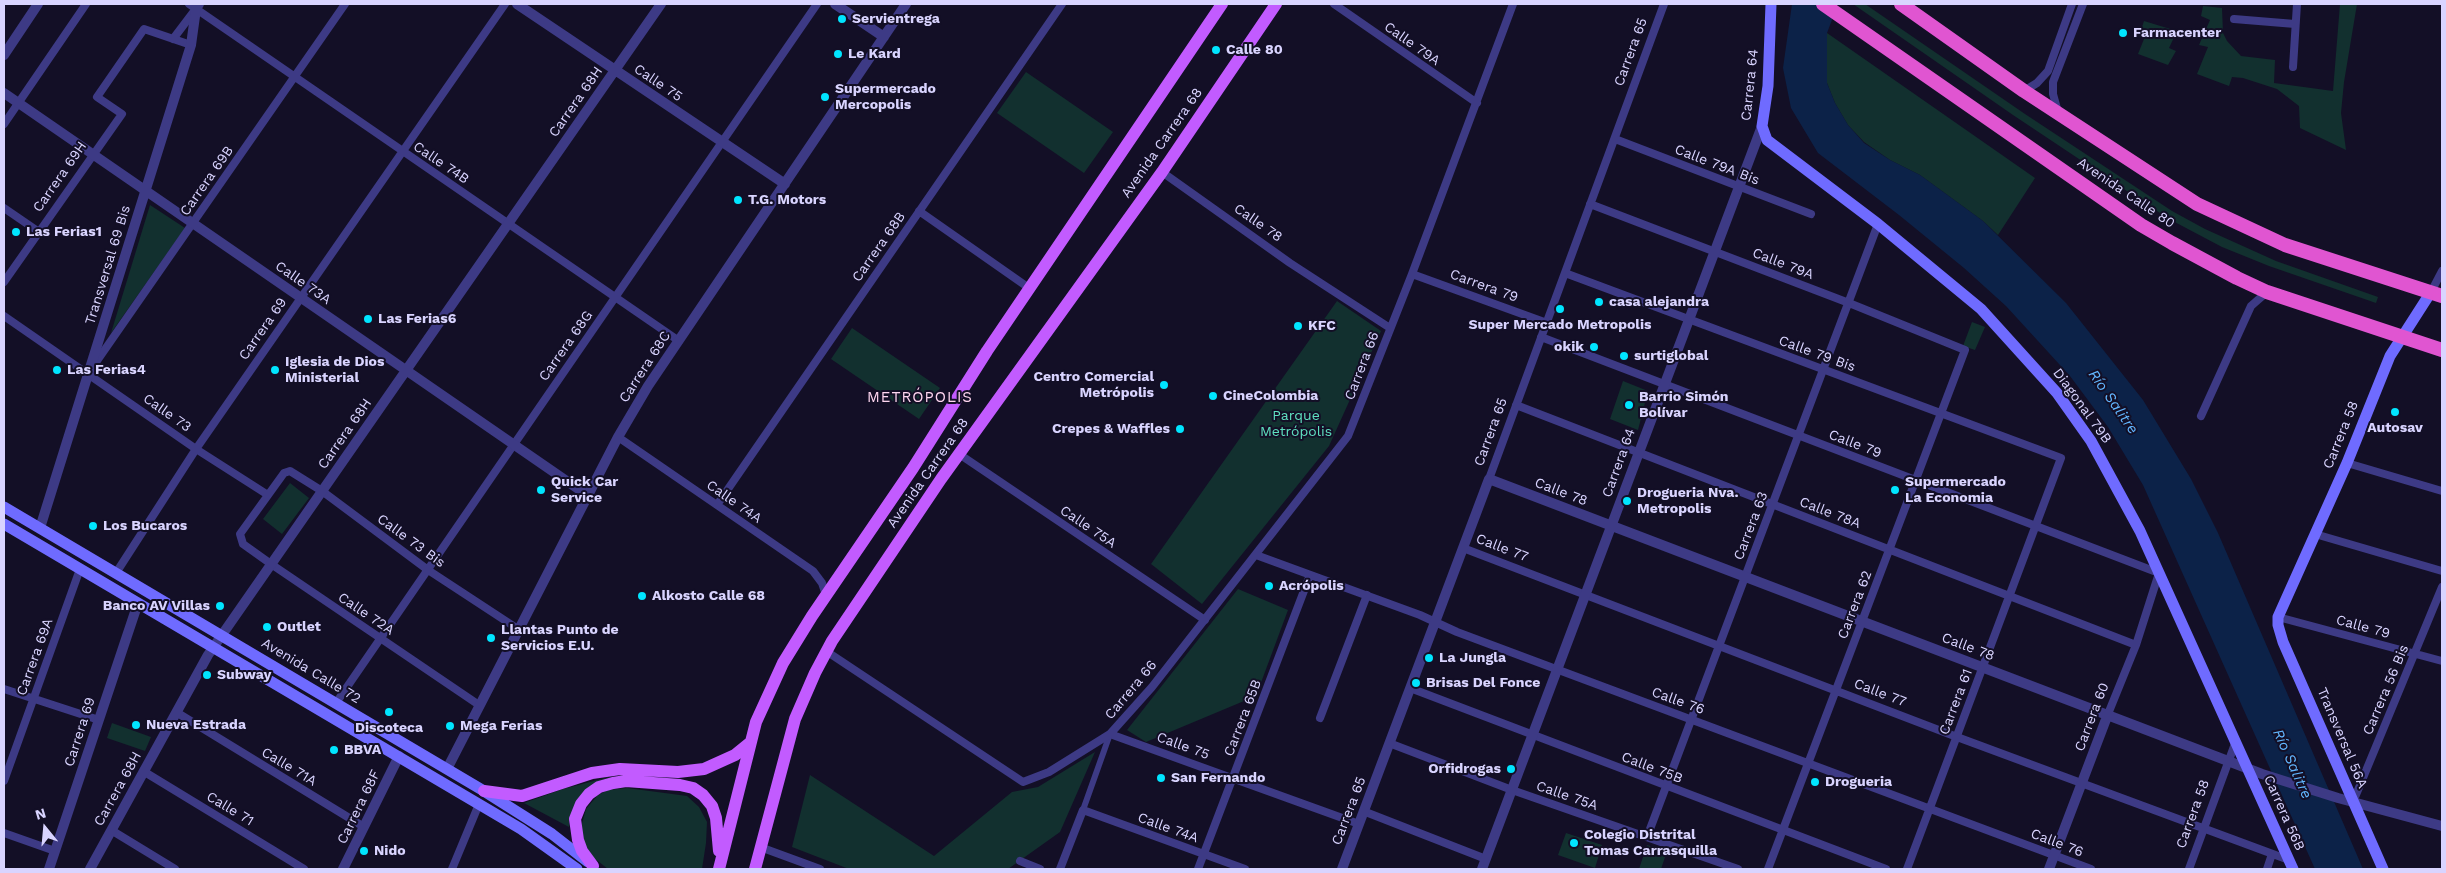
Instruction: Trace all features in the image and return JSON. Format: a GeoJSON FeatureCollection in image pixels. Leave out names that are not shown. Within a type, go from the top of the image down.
{"type":"FeatureCollection","features":[{"type":"Feature","properties":{"kind":"highway","name":"Avenida Calle 80"},"geometry":{"type":"LineString","coordinates":[[1823,4],[2141,225],[2252,286],[2437,348]]}},
{"type":"Feature","properties":{"kind":"highway","name":"Avenida Calle 80"},"geometry":{"type":"LineString","coordinates":[[1901,4],[2024,91],[2197,204],[2285,245],[2437,294]]}},
{"type":"Feature","properties":{"kind":"main road","name":"Avenida Carrera 68"},"geometry":{"type":"LineString","coordinates":[[719,867],[756,722],[775,677],[826,595],[913,468],[1029,288],[1222,4]]}},
{"type":"Feature","properties":{"kind":"main road","name":"Avenida Carrera 68"},"geometry":{"type":"LineString","coordinates":[[755,869],[787,744],[808,690],[826,651],[958,454],[1162,172],[1276,4]]}},
{"type":"Feature","properties":{"kind":"main road","name":"Carrera 64"},"geometry":{"type":"LineString","coordinates":[[1762,126],[1768,86],[1771,4]]}},
{"type":"Feature","properties":{"kind":"main road","name":"Diagonal 79B"},"geometry":{"type":"LineString","coordinates":[[1762,126],[1763,133],[1772,144],[1878,224],[1981,308],[2057,392],[2091,441],[2114,480],[2159,573],[2248,768]]}},
{"type":"Feature","properties":{"kind":"main road","name":"Carrera 58"},"geometry":{"type":"LineString","coordinates":[[2278,617],[2347,463],[2390,356],[2401,337],[2437,294]]}},
{"type":"Feature","properties":{"kind":"main road","name":"Avenida Calle 72"},"geometry":{"type":"LineString","coordinates":[[4,507],[484,791],[552,834],[595,868]]}},
{"type":"Feature","properties":{"kind":"main road","name":"Avenida Calle 72"},"geometry":{"type":"LineString","coordinates":[[4,524],[399,756],[545,845],[577,869]]}},
{"type":"Feature","properties":{"kind":"main road","name":"Transversal 56A"},"geometry":{"type":"LineString","coordinates":[[2278,617],[2278,625],[2283,642],[2384,869]]}},
{"type":"Feature","properties":{"kind":"main road"},"geometry":{"type":"LineString","coordinates":[[484,791],[522,796],[592,773],[620,768],[688,772],[719,764],[751,742]]}},
{"type":"Feature","properties":{"kind":"main road","name":"Carrera 56B"},"geometry":{"type":"LineString","coordinates":[[2248,768],[2291,865]]}},
{"type":"Feature","properties":{"kind":"main road"},"geometry":{"type":"LineString","coordinates":[[595,868],[582,851],[578,840],[575,819],[577,811],[589,794],[599,787],[626,781],[680,785],[703,795],[712,806],[716,818],[719,867]]}},
{"type":"Feature","properties":{"kind":"street"},"geometry":{"type":"LineString","coordinates":[[4,54],[38,4]]}},
{"type":"Feature","properties":{"kind":"street"},"geometry":{"type":"LineString","coordinates":[[4,124],[86,4]]}},
{"type":"Feature","properties":{"kind":"street","name":"Carrera 69B"},"geometry":{"type":"LineString","coordinates":[[88,373],[345,4]]}},
{"type":"Feature","properties":{"kind":"street","name":"Carrera 69"},"geometry":{"type":"LineString","coordinates":[[116,573],[196,449],[505,4]]}},
{"type":"Feature","properties":{"kind":"street","name":"Calle 75"},"geometry":{"type":"LineString","coordinates":[[517,4],[784,184]]}},
{"type":"Feature","properties":{"kind":"street","name":"Carrera 68H"},"geometry":{"type":"LineString","coordinates":[[90,869],[143,771],[214,647],[661,4]]}},
{"type":"Feature","properties":{"kind":"street","name":"Carrera 68G"},"geometry":{"type":"LineString","coordinates":[[336,703],[818,4]]}},
{"type":"Feature","properties":{"kind":"street"},"geometry":{"type":"LineString","coordinates":[[835,4],[884,37]]}},
{"type":"Feature","properties":{"kind":"street","name":"Carrera 68C"},"geometry":{"type":"LineString","coordinates":[[447,769],[618,437],[679,341],[906,4]]}},
{"type":"Feature","properties":{"kind":"street","name":"Carrera 68B"},"geometry":{"type":"LineString","coordinates":[[717,505],[1062,4]]}},
{"type":"Feature","properties":{"kind":"street","name":"Calle 79A"},"geometry":{"type":"LineString","coordinates":[[1334,4],[1477,103]]}},
{"type":"Feature","properties":{"kind":"street","name":"Carrera 66"},"geometry":{"type":"LineString","coordinates":[[826,651],[1023,782],[1049,772],[1110,734],[1152,688],[1348,436],[1412,274],[1513,4]]}},
{"type":"Feature","properties":{"kind":"street","name":"Carrera 65"},"geometry":{"type":"LineString","coordinates":[[1342,869],[1489,479],[1664,4]]}},
{"type":"Feature","properties":{"kind":"street"},"geometry":{"type":"LineString","coordinates":[[2024,91],[2037,84],[2048,71],[2072,4]]}},
{"type":"Feature","properties":{"kind":"street"},"geometry":{"type":"LineString","coordinates":[[2059,114],[2053,94],[2053,82],[2083,4]]}},
{"type":"Feature","properties":{"kind":"street"},"geometry":{"type":"LineString","coordinates":[[2293,67],[2297,4]]}},
{"type":"Feature","properties":{"kind":"street"},"geometry":{"type":"LineString","coordinates":[[191,45],[174,39],[195,5]]}},
{"type":"Feature","properties":{"kind":"street","name":"Calle 74B"},"geometry":{"type":"LineString","coordinates":[[195,5],[294,77],[679,341]]}},
{"type":"Feature","properties":{"kind":"street","name":"Transversal 69 Bis"},"geometry":{"type":"LineString","coordinates":[[40,528],[191,45],[195,5]]}},
{"type":"Feature","properties":{"kind":"street"},"geometry":{"type":"LineString","coordinates":[[2234,19],[2295,24]]}},
{"type":"Feature","properties":{"kind":"street","name":"Carrera 69H"},"geometry":{"type":"LineString","coordinates":[[4,282],[122,114],[97,97],[144,29],[174,39]]}},
{"type":"Feature","properties":{"kind":"street","name":"Calle 73A"},"geometry":{"type":"LineString","coordinates":[[4,93],[587,495]]}},
{"type":"Feature","properties":{"kind":"street","name":"Carrera 64"},"geometry":{"type":"LineString","coordinates":[[1482,869],[1762,126]]}},
{"type":"Feature","properties":{"kind":"street","name":"Calle 79A Bis"},"geometry":{"type":"LineString","coordinates":[[1614,139],[1811,214]]}},
{"type":"Feature","properties":{"kind":"street","name":"Calle 78"},"geometry":{"type":"LineString","coordinates":[[1162,172],[1301,270],[1390,328]]}},
{"type":"Feature","properties":{"kind":"street","name":"Calle 79A"},"geometry":{"type":"LineString","coordinates":[[1590,204],[1849,303],[1965,350]]}},
{"type":"Feature","properties":{"kind":"street"},"geometry":{"type":"LineString","coordinates":[[4,208],[39,232]]}},
{"type":"Feature","properties":{"kind":"street"},"geometry":{"type":"LineString","coordinates":[[919,211],[1029,288]]}},
{"type":"Feature","properties":{"kind":"street","name":"Carrera 63"},"geometry":{"type":"LineString","coordinates":[[1647,837],[1878,224]]}},
{"type":"Feature","properties":{"kind":"street","name":"Carrera 58"},"geometry":{"type":"LineString","coordinates":[[2437,294],[2442,271]]}},
{"type":"Feature","properties":{"kind":"street","name":"Calle 79 Bis"},"geometry":{"type":"LineString","coordinates":[[1565,273],[2061,458]]}},
{"type":"Feature","properties":{"kind":"street","name":"Carrera 79"},"geometry":{"type":"LineString","coordinates":[[1412,274],[1546,323]]}},
{"type":"Feature","properties":{"kind":"street"},"geometry":{"type":"LineString","coordinates":[[2252,286],[2252,306]]}},
{"type":"Feature","properties":{"kind":"street"},"geometry":{"type":"LineString","coordinates":[[2201,416],[2252,306],[2267,292]]}},
{"type":"Feature","properties":{"kind":"street","name":"Calle 73"},"geometry":{"type":"LineString","coordinates":[[4,316],[196,449],[268,495]]}},
{"type":"Feature","properties":{"kind":"street","name":"Calle 79"},"geometry":{"type":"LineString","coordinates":[[1541,337],[2159,573]]}},
{"type":"Feature","properties":{"kind":"street"},"geometry":{"type":"LineString","coordinates":[[2437,348],[2442,359]]}},
{"type":"Feature","properties":{"kind":"street","name":"Carrera 62"},"geometry":{"type":"LineString","coordinates":[[1768,869],[1965,350]]}},
{"type":"Feature","properties":{"kind":"street","name":"Calle 78A"},"geometry":{"type":"LineString","coordinates":[[1516,406],[2136,645]]}},
{"type":"Feature","properties":{"kind":"street","name":"Calle 74A"},"geometry":{"type":"LineString","coordinates":[[618,437],[812,572],[824,586],[826,595]]}},
{"type":"Feature","properties":{"kind":"street","name":"Calle 75A"},"geometry":{"type":"LineString","coordinates":[[958,454],[1205,620]]}},
{"type":"Feature","properties":{"kind":"street","name":"Carrera 61"},"geometry":{"type":"LineString","coordinates":[[1907,869],[2061,458]]}},
{"type":"Feature","properties":{"kind":"street"},"geometry":{"type":"LineString","coordinates":[[2347,463],[2442,491]]}},
{"type":"Feature","properties":{"kind":"street","name":"Calle 73 Bis"},"geometry":{"type":"LineString","coordinates":[[268,495],[284,473],[290,471],[322,491],[428,570],[518,629]]}},
{"type":"Feature","properties":{"kind":"street","name":"Calle 78"},"geometry":{"type":"LineString","coordinates":[[1489,479],[2262,774],[2338,798],[2442,826]]}},
{"type":"Feature","properties":{"kind":"street","name":"Calle 72A"},"geometry":{"type":"LineString","coordinates":[[268,495],[240,534],[240,540],[271,564],[480,705]]}},
{"type":"Feature","properties":{"kind":"street"},"geometry":{"type":"LineString","coordinates":[[2315,534],[2442,571]]}},
{"type":"Feature","properties":{"kind":"street","name":"Calle 77"},"geometry":{"type":"LineString","coordinates":[[1463,548],[1957,737],[2272,854],[2291,865]]}},
{"type":"Feature","properties":{"kind":"street","name":"Calle 76"},"geometry":{"type":"LineString","coordinates":[[1256,555],[1367,595],[1558,670],[2092,869]]}},
{"type":"Feature","properties":{"kind":"street","name":"Carrera 69A"},"geometry":{"type":"LineString","coordinates":[[4,781],[7,760],[33,699],[80,569]]}},
{"type":"Feature","properties":{"kind":"street","name":"Carrera 60"},"geometry":{"type":"LineString","coordinates":[[2050,869],[2136,645],[2159,573]]}},
{"type":"Feature","properties":{"kind":"street","name":"Carrera 65B"},"geometry":{"type":"LineString","coordinates":[[1198,869],[1310,575]]}},
{"type":"Feature","properties":{"kind":"street","name":"Carrera 56 Bis"},"geometry":{"type":"LineString","coordinates":[[2353,802],[2442,587]]}},
{"type":"Feature","properties":{"kind":"street"},"geometry":{"type":"LineString","coordinates":[[1320,718],[1367,595]]}},
{"type":"Feature","properties":{"kind":"street","name":"Carrera 69"},"geometry":{"type":"LineString","coordinates":[[49,869],[138,602]]}},
{"type":"Feature","properties":{"kind":"street","name":"Calle 79"},"geometry":{"type":"LineString","coordinates":[[2278,617],[2442,661]]}},
{"type":"Feature","properties":{"kind":"street","name":"Calle 75B"},"geometry":{"type":"LineString","coordinates":[[1410,688],[1666,787],[1886,869]]}},
{"type":"Feature","properties":{"kind":"street"},"geometry":{"type":"LineString","coordinates":[[4,689],[99,720]]}},
{"type":"Feature","properties":{"kind":"street","name":"Calle 71A"},"geometry":{"type":"LineString","coordinates":[[176,712],[364,827]]}},
{"type":"Feature","properties":{"kind":"street","name":"Calle 75"},"geometry":{"type":"LineString","coordinates":[[1110,734],[1359,824]]}},
{"type":"Feature","properties":{"kind":"street","name":"Carrera 66"},"geometry":{"type":"LineString","coordinates":[[1060,869],[1110,734]]}},
{"type":"Feature","properties":{"kind":"street","name":"Carrera 58"},"geometry":{"type":"LineString","coordinates":[[2189,869],[2236,740]]}},
{"type":"Feature","properties":{"kind":"street","name":"Calle 75A"},"geometry":{"type":"LineString","coordinates":[[1389,743],[1512,790],[1738,869]]}},
{"type":"Feature","properties":{"kind":"street","name":"Carrera 68F"},"geometry":{"type":"LineString","coordinates":[[343,869],[399,756]]}},
{"type":"Feature","properties":{"kind":"street","name":"Calle 71"},"geometry":{"type":"LineString","coordinates":[[143,771],[304,869]]}},
{"type":"Feature","properties":{"kind":"street"},"geometry":{"type":"LineString","coordinates":[[452,869],[478,804]]}},
{"type":"Feature","properties":{"kind":"street","name":"Calle 74A"},"geometry":{"type":"LineString","coordinates":[[1083,810],[1245,869]]}},
{"type":"Feature","properties":{"kind":"street"},"geometry":{"type":"LineString","coordinates":[[1363,811],[1486,859]]}},
{"type":"Feature","properties":{"kind":"street"},"geometry":{"type":"LineString","coordinates":[[111,830],[174,869]]}},
{"type":"Feature","properties":{"kind":"street"},"geometry":{"type":"LineString","coordinates":[[4,833],[55,851]]}},
{"type":"Feature","properties":{"kind":"street"},"geometry":{"type":"LineString","coordinates":[[760,847],[820,869]]}},
{"type":"Feature","properties":{"kind":"street"},"geometry":{"type":"LineString","coordinates":[[2267,869],[2272,854]]}},
{"type":"Feature","properties":{"kind":"street"},"geometry":{"type":"LineString","coordinates":[[1020,861],[1040,869]]}},
{"type":"Feature","properties":{"kind":"green space"},"geometry":{"type":"Polygon","coordinates":[[[1853,4],[1865,4],[2025,114],[2172,211],[2205,229],[2276,261],[2378,297],[2376,303],[2269,266],[2222,247],[2169,219],[2013,115],[1853,4]]]}},
{"type":"Feature","properties":{"kind":"green space"},"geometry":{"type":"Polygon","coordinates":[[[2340,4],[2357,4],[2344,82],[2341,113],[2346,150],[2300,128],[2299,106],[2277,89],[2243,78],[2232,77],[2229,86],[2197,74],[2208,47],[2199,45],[2210,20],[2201,16],[2203,6],[2222,8],[2223,33],[2227,41],[2241,56],[2275,60],[2274,83],[2333,91],[2340,4]]]}},
{"type":"Feature","properties":{"kind":"green space"},"geometry":{"type":"Polygon","coordinates":[[[2144,21],[2177,31],[2169,48],[2176,51],[2168,65],[2138,54],[2144,39],[2139,36],[2144,21]]]}},
{"type":"Feature","properties":{"kind":"green space"},"geometry":{"type":"Polygon","coordinates":[[[1827,33],[2035,178],[1998,235],[1983,221],[1920,175],[1890,160],[1864,142],[1848,125],[1835,103],[1827,83],[1827,33]]]}},
{"type":"Feature","properties":{"kind":"green space"},"geometry":{"type":"Polygon","coordinates":[[[1026,72],[1113,132],[1084,173],[997,113],[1026,72]]]}},
{"type":"Feature","properties":{"kind":"green space"},"geometry":{"type":"Polygon","coordinates":[[[150,205],[185,228],[111,333],[150,205]]]}},
{"type":"Feature","properties":{"kind":"green space","name":"Parque Metrópolis"},"geometry":{"type":"Polygon","coordinates":[[[1337,301],[1381,331],[1329,446],[1202,604],[1151,564],[1337,301]]]}},
{"type":"Feature","properties":{"kind":"green space"},"geometry":{"type":"Polygon","coordinates":[[[1972,322],[1985,327],[1975,350],[1963,346],[1972,322]]]}},
{"type":"Feature","properties":{"kind":"green space"},"geometry":{"type":"Polygon","coordinates":[[[852,328],[940,388],[919,419],[831,359],[852,328]]]}},
{"type":"Feature","properties":{"kind":"green space","name":"Barrio Simón Bolívar"},"geometry":{"type":"Polygon","coordinates":[[[1623,381],[1648,391],[1638,430],[1610,419],[1623,381]]]}},
{"type":"Feature","properties":{"kind":"green space"},"geometry":{"type":"Polygon","coordinates":[[[290,483],[309,498],[282,534],[263,519],[290,483]]]}},
{"type":"Feature","properties":{"kind":"green space"},"geometry":{"type":"Polygon","coordinates":[[[1238,589],[1288,610],[1256,696],[1146,742],[1127,730],[1238,589]]]}},
{"type":"Feature","properties":{"kind":"green space"},"geometry":{"type":"Polygon","coordinates":[[[112,723],[151,737],[145,751],[107,738],[112,723]]]}},
{"type":"Feature","properties":{"kind":"green space"},"geometry":{"type":"Polygon","coordinates":[[[1095,752],[1060,832],[1008,869],[849,869],[792,847],[810,775],[934,856],[1012,792],[1038,787],[1095,752]]]}},
{"type":"Feature","properties":{"kind":"green space"},"geometry":{"type":"Polygon","coordinates":[[[613,776],[596,782],[571,815],[569,827],[524,803],[563,789],[613,776]]]}},
{"type":"Feature","properties":{"kind":"green space"},"geometry":{"type":"Polygon","coordinates":[[[627,788],[687,796],[699,807],[707,822],[702,869],[608,869],[594,858],[584,843],[581,827],[586,809],[597,796],[607,790],[627,788]]]}},
{"type":"Feature","properties":{"kind":"green space"},"geometry":{"type":"Polygon","coordinates":[[[1566,833],[1602,845],[1595,868],[1558,855],[1566,833]]]}},
{"type":"Feature","properties":{"kind":"green space"},"geometry":{"type":"Polygon","coordinates":[[[1647,845],[1667,851],[1661,869],[1639,869],[1647,845]]]}},
{"type":"Feature","properties":{"kind":"water","name":"Río Salitre"},"geometry":{"type":"Polygon","coordinates":[[[1792,4],[1838,4],[1827,33],[1827,83],[1835,103],[1848,125],[1864,143],[1890,160],[1920,175],[1983,221],[2066,303],[2143,400],[2191,479],[2218,533],[2363,869],[2315,869],[2143,485],[2108,427],[2070,376],[2006,306],[1964,268],[1818,153],[1791,108],[1783,68],[1792,4]]]}},
{"type":"Feature","properties":{"kind":"place","name":"Servientrega"},"geometry":{"type":"Point","coordinates":[842,19]}},
{"type":"Feature","properties":{"kind":"place","name":"Farmacenter"},"geometry":{"type":"Point","coordinates":[2123,33]}},
{"type":"Feature","properties":{"kind":"place","name":"Calle 80"},"geometry":{"type":"Point","coordinates":[1216,50]}},
{"type":"Feature","properties":{"kind":"place","name":"Le Kard"},"geometry":{"type":"Point","coordinates":[838,54]}},
{"type":"Feature","properties":{"kind":"place","name":"Supermercado Mercopolis"},"geometry":{"type":"Point","coordinates":[825,97]}},
{"type":"Feature","properties":{"kind":"place","name":"T.G. Motors"},"geometry":{"type":"Point","coordinates":[738,200]}},
{"type":"Feature","properties":{"kind":"place","name":"Las Ferias1"},"geometry":{"type":"Point","coordinates":[16,232]}},
{"type":"Feature","properties":{"kind":"place","name":"casa alejandra"},"geometry":{"type":"Point","coordinates":[1599,302]}},
{"type":"Feature","properties":{"kind":"place","name":"Super Mercado Metropolis"},"geometry":{"type":"Point","coordinates":[1560,309]}},
{"type":"Feature","properties":{"kind":"place","name":"Las Ferias6"},"geometry":{"type":"Point","coordinates":[368,319]}},
{"type":"Feature","properties":{"kind":"place","name":"KFC"},"geometry":{"type":"Point","coordinates":[1298,326]}},
{"type":"Feature","properties":{"kind":"place","name":"okik"},"geometry":{"type":"Point","coordinates":[1594,347]}},
{"type":"Feature","properties":{"kind":"place","name":"surtiglobal"},"geometry":{"type":"Point","coordinates":[1624,356]}},
{"type":"Feature","properties":{"kind":"place","name":"Las Ferias4"},"geometry":{"type":"Point","coordinates":[57,370]}},
{"type":"Feature","properties":{"kind":"place","name":"Iglesia de Dios Ministerial"},"geometry":{"type":"Point","coordinates":[275,370]}},
{"type":"Feature","properties":{"kind":"place","name":"Centro Comercial Metrópolis"},"geometry":{"type":"Point","coordinates":[1164,385]}},
{"type":"Feature","properties":{"kind":"place","name":"CineColombia"},"geometry":{"type":"Point","coordinates":[1213,396]}},
{"type":"Feature","properties":{"kind":"place","name":"Barrio Simón Bolívar"},"geometry":{"type":"Point","coordinates":[1629,405]}},
{"type":"Feature","properties":{"kind":"place","name":"Autosav"},"geometry":{"type":"Point","coordinates":[2395,412]}},
{"type":"Feature","properties":{"kind":"place","name":"Crepes & Waffles"},"geometry":{"type":"Point","coordinates":[1180,429]}},
{"type":"Feature","properties":{"kind":"place","name":"Quick Car Service"},"geometry":{"type":"Point","coordinates":[541,490]}},
{"type":"Feature","properties":{"kind":"place","name":"Supermercado La Economia"},"geometry":{"type":"Point","coordinates":[1895,490]}},
{"type":"Feature","properties":{"kind":"place","name":"Drogueria Nva. Metropolis"},"geometry":{"type":"Point","coordinates":[1627,501]}},
{"type":"Feature","properties":{"kind":"place","name":"Los Bucaros"},"geometry":{"type":"Point","coordinates":[93,526]}},
{"type":"Feature","properties":{"kind":"place","name":"Acrópolis"},"geometry":{"type":"Point","coordinates":[1269,586]}},
{"type":"Feature","properties":{"kind":"place","name":"Alkosto Calle 68"},"geometry":{"type":"Point","coordinates":[642,596]}},
{"type":"Feature","properties":{"kind":"place","name":"Banco AV Villas"},"geometry":{"type":"Point","coordinates":[220,606]}},
{"type":"Feature","properties":{"kind":"place","name":"Outlet"},"geometry":{"type":"Point","coordinates":[267,627]}},
{"type":"Feature","properties":{"kind":"place","name":"Llantas Punto de Servicios E.U."},"geometry":{"type":"Point","coordinates":[491,638]}},
{"type":"Feature","properties":{"kind":"place","name":"La Jungla"},"geometry":{"type":"Point","coordinates":[1429,658]}},
{"type":"Feature","properties":{"kind":"place","name":"Subway"},"geometry":{"type":"Point","coordinates":[207,675]}},
{"type":"Feature","properties":{"kind":"place","name":"Brisas Del Fonce"},"geometry":{"type":"Point","coordinates":[1416,683]}},
{"type":"Feature","properties":{"kind":"place","name":"Discoteca"},"geometry":{"type":"Point","coordinates":[389,712]}},
{"type":"Feature","properties":{"kind":"place","name":"Nueva Estrada"},"geometry":{"type":"Point","coordinates":[136,725]}},
{"type":"Feature","properties":{"kind":"place","name":"Mega Ferias"},"geometry":{"type":"Point","coordinates":[450,726]}},
{"type":"Feature","properties":{"kind":"place","name":"BBVA"},"geometry":{"type":"Point","coordinates":[334,750]}},
{"type":"Feature","properties":{"kind":"place","name":"Orfidrogas"},"geometry":{"type":"Point","coordinates":[1511,769]}},
{"type":"Feature","properties":{"kind":"place","name":"San Fernando"},"geometry":{"type":"Point","coordinates":[1161,778]}},
{"type":"Feature","properties":{"kind":"place","name":"Drogueria"},"geometry":{"type":"Point","coordinates":[1815,782]}},
{"type":"Feature","properties":{"kind":"place","name":"Colegio Distrital Tomas Carrasquilla"},"geometry":{"type":"Point","coordinates":[1574,843]}},
{"type":"Feature","properties":{"kind":"place","name":"Nido"},"geometry":{"type":"Point","coordinates":[364,851]}},
{"type":"Feature","properties":{"kind":"district","name":"METRÓPOLIS"},"geometry":{"type":"Point","coordinates":[920,398]}}]}
